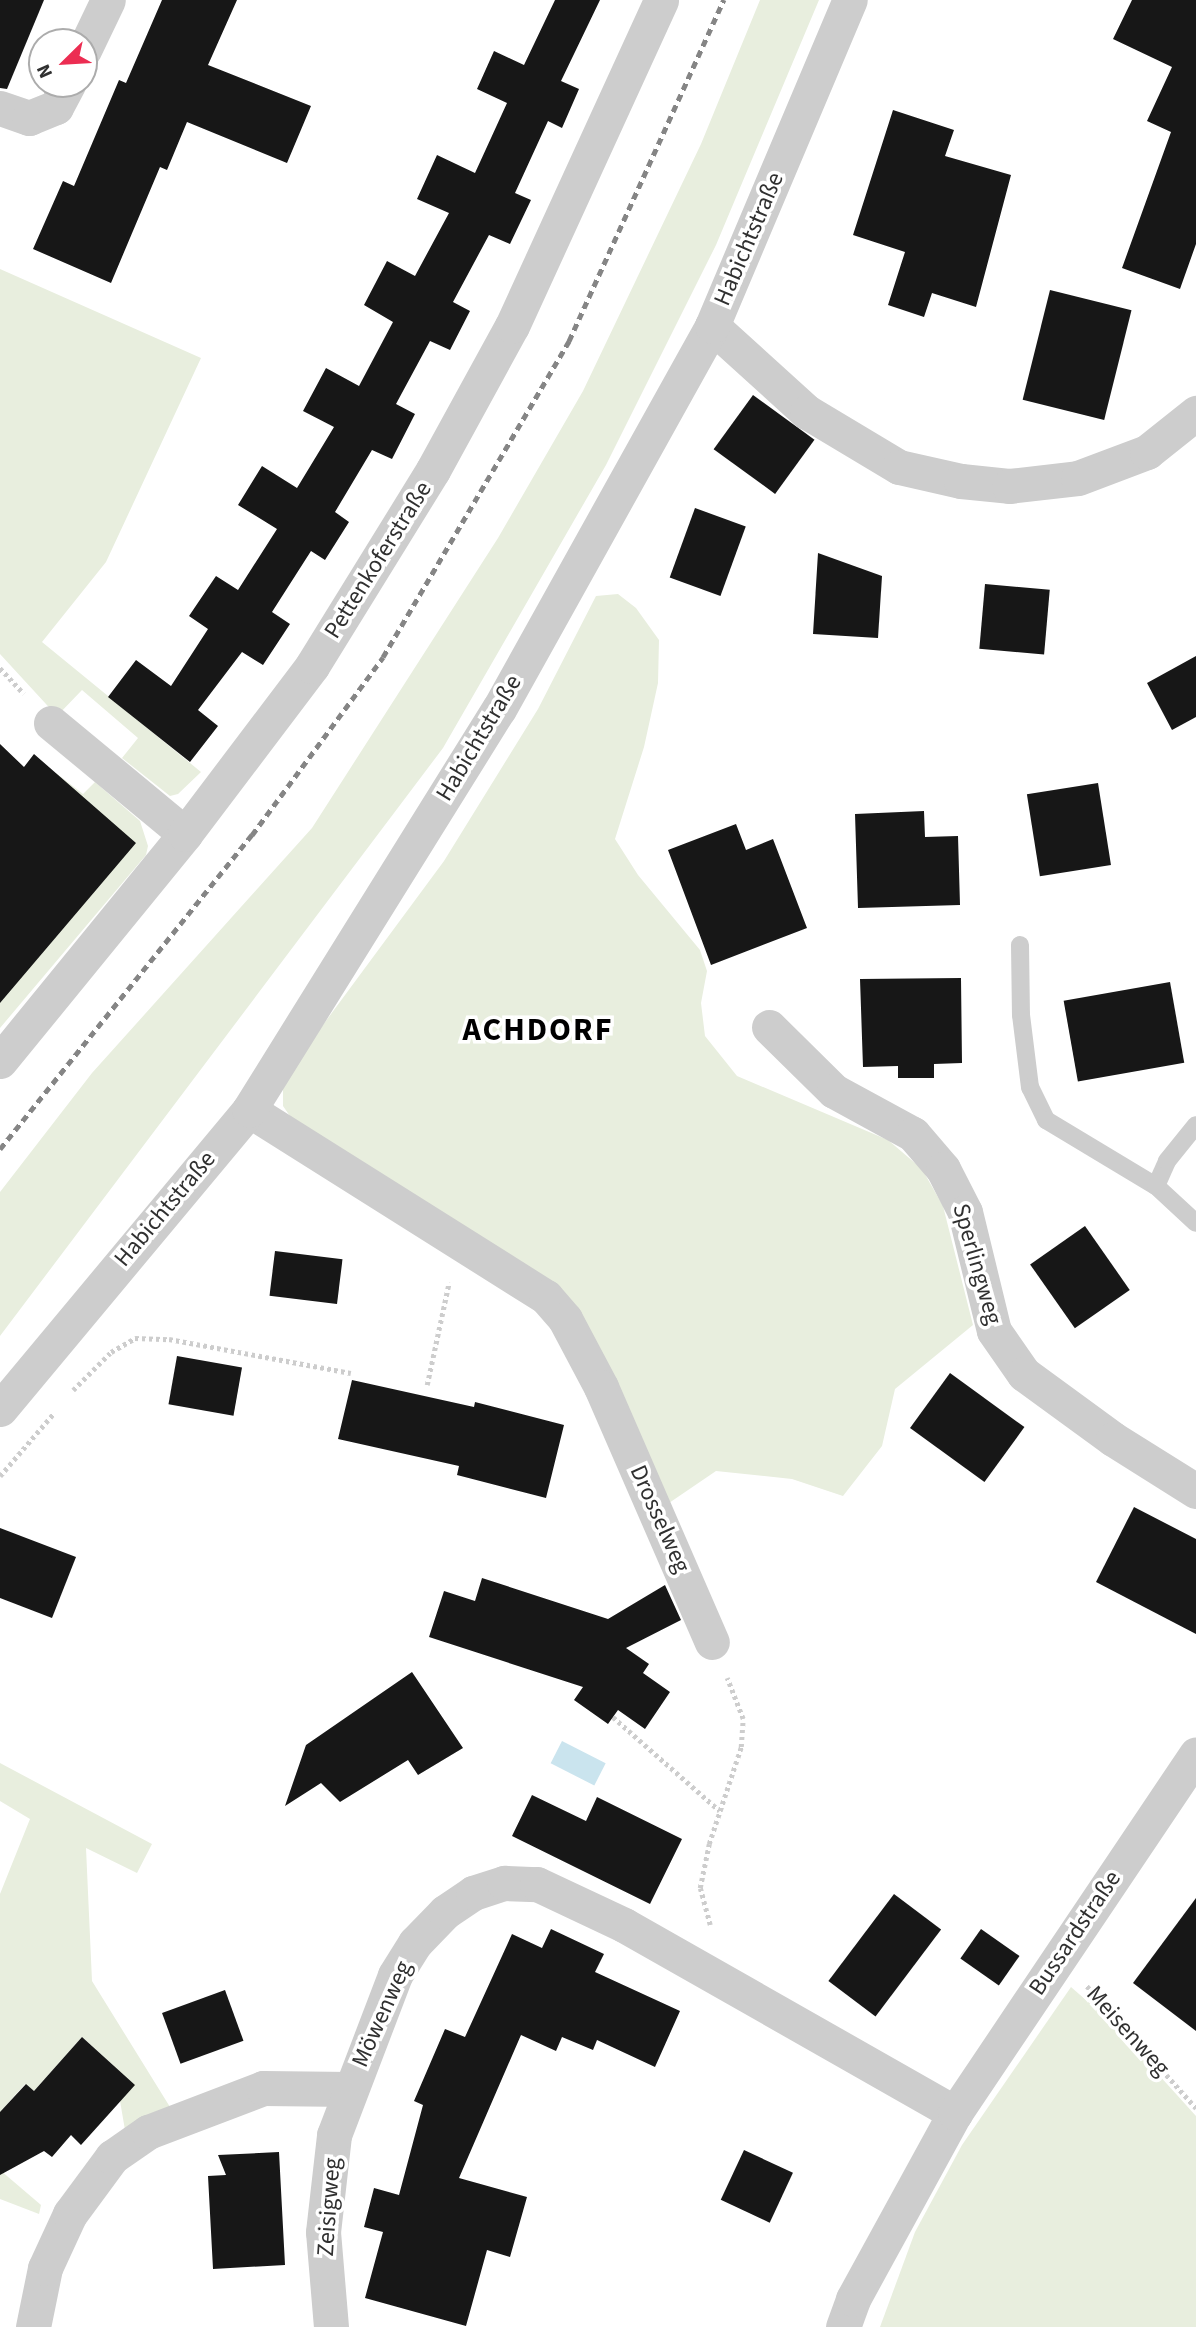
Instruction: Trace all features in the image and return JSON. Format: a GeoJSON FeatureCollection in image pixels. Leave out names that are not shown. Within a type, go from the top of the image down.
{"type":"FeatureCollection","features":[{"type":"Feature","properties":{"kind":"street"},"geometry":{"type":"LineString","coordinates":[[95,28],[108,0]]}},
{"type":"Feature","properties":{"kind":"street","name":"Pettenkoferstraße"},"geometry":{"type":"LineString","coordinates":[[0,1061],[185,834],[312,666],[433,470],[512,326],[661,0]]}},
{"type":"Feature","properties":{"kind":"street","name":"Habichtstraße"},"geometry":{"type":"LineString","coordinates":[[0,1409],[249,1110],[499,709],[712,326],[850,0]]}},
{"type":"Feature","properties":{"kind":"street"},"geometry":{"type":"LineString","coordinates":[[0,108],[29,118],[57,107],[61,98]]}},
{"type":"Feature","properties":{"kind":"street"},"geometry":{"type":"LineString","coordinates":[[712,326],[807,412],[899,467],[961,481],[1009,486],[1079,478],[1147,452],[1196,413]]}},
{"type":"Feature","properties":{"kind":"street"},"geometry":{"type":"LineString","coordinates":[[51,723],[185,834]]}},
{"type":"Feature","properties":{"kind":"street","name":"Sperlingweg"},"geometry":{"type":"LineString","coordinates":[[769,1027],[834,1091],[913,1134],[943,1169],[965,1212],[995,1331],[1024,1374],[1113,1439],[1196,1491]]}},
{"type":"Feature","properties":{"kind":"street","name":"Drosselweg"},"geometry":{"type":"LineString","coordinates":[[249,1110],[546,1297],[565,1319],[634,1461],[712,1642]]}},
{"type":"Feature","properties":{"kind":"street","name":"Bussardstraße"},"geometry":{"type":"LineString","coordinates":[[843,2327],[853,2299],[955,2113],[1059,1954],[1196,1754]]}},
{"type":"Feature","properties":{"kind":"street","name":"Möwenweg"},"geometry":{"type":"LineString","coordinates":[[33,2327],[45,2268],[70,2214],[112,2157],[148,2132],[263,2088],[350,2089],[395,1975],[415,1943],[445,1912],[473,1893],[505,1883],[537,1884],[624,1925],[955,2113]]}},
{"type":"Feature","properties":{"kind":"street","name":"Zeisigweg"},"geometry":{"type":"LineString","coordinates":[[331,2327],[323,2232],[334,2135],[350,2089]]}},
{"type":"Feature","properties":{"kind":"lane"},"geometry":{"type":"LineString","coordinates":[[1020,946],[1021,1015],[1030,1087],[1046,1120],[1156,1186],[1196,1223]]}},
{"type":"Feature","properties":{"kind":"lane"},"geometry":{"type":"LineString","coordinates":[[1156,1186],[1167,1161],[1196,1125]]}},
{"type":"Feature","properties":{"kind":"path"},"geometry":{"type":"LineString","coordinates":[[0,668],[10,679]]}},
{"type":"Feature","properties":{"kind":"path"},"geometry":{"type":"LineString","coordinates":[[427,1385],[458,1240]]}},
{"type":"Feature","properties":{"kind":"path"},"geometry":{"type":"LineString","coordinates":[[68,1396],[111,1352],[135,1338],[169,1339],[351,1373]]}},
{"type":"Feature","properties":{"kind":"path"},"geometry":{"type":"LineString","coordinates":[[0,1476],[60,1405]]}},
{"type":"Feature","properties":{"kind":"path"},"geometry":{"type":"LineString","coordinates":[[712,1642],[743,1719],[741,1747],[720,1811],[700,1888],[712,1928]]}},
{"type":"Feature","properties":{"kind":"path"},"geometry":{"type":"LineString","coordinates":[[613,1717],[720,1811]]}},
{"type":"Feature","properties":{"kind":"path","name":"Meisenweg"},"geometry":{"type":"LineString","coordinates":[[1059,1954],[1196,2108]]}},
{"type":"Feature","properties":{"kind":"green space"},"geometry":{"type":"Polygon","coordinates":[[[760,0],[819,0],[716,245],[606,465],[443,748],[0,1336],[0,1192],[92,1073],[312,828],[498,538],[583,391],[701,144],[760,0]]]}},
{"type":"Feature","properties":{"kind":"green space"},"geometry":{"type":"Polygon","coordinates":[[[0,269],[201,358],[106,562],[42,642],[201,772],[178,794],[170,796],[122,758],[138,738],[82,690],[57,716],[0,654],[0,269]]]}},
{"type":"Feature","properties":{"kind":"green space"},"geometry":{"type":"Polygon","coordinates":[[[618,594],[636,608],[659,640],[658,683],[644,747],[615,839],[638,875],[700,950],[707,971],[701,1003],[705,1036],[737,1076],[888,1140],[922,1169],[943,1206],[973,1325],[895,1389],[882,1446],[843,1496],[792,1479],[716,1471],[669,1503],[565,1319],[303,1135],[283,1106],[283,1079],[444,861],[538,709],[596,596],[618,594]]]}},
{"type":"Feature","properties":{"kind":"green space"},"geometry":{"type":"Polygon","coordinates":[[[56,773],[83,794],[95,782],[140,821],[148,846],[146,855],[0,1028],[0,840],[56,773]]]}},
{"type":"Feature","properties":{"kind":"green space"},"geometry":{"type":"Polygon","coordinates":[[[0,1763],[152,1844],[137,1873],[86,1848],[92,1981],[170,2107],[125,2130],[114,2066],[82,2037],[34,2091],[25,2084],[1,2111],[0,2129],[0,1894],[30,1819],[0,1801],[0,1763]]]}},
{"type":"Feature","properties":{"kind":"green space"},"geometry":{"type":"Polygon","coordinates":[[[1071,1987],[1110,2021],[1196,2116],[1196,2327],[880,2327],[915,2232],[962,2145],[1071,1987]]]}},
{"type":"Feature","properties":{"kind":"green space"},"geometry":{"type":"Polygon","coordinates":[[[0,2170],[41,2205],[39,2214],[0,2199],[0,2170]]]}},
{"type":"Feature","properties":{"kind":"water"},"geometry":{"type":"Polygon","coordinates":[[[562,1741],[606,1763],[594,1786],[551,1763],[562,1741]]]}},
{"type":"Feature","properties":{"kind":"building"},"geometry":{"type":"Polygon","coordinates":[[[0,0],[44,0],[32,28],[28,28],[28,38],[7,89],[0,88],[0,0]]]}},
{"type":"Feature","properties":{"kind":"building"},"geometry":{"type":"Polygon","coordinates":[[[162,0],[237,0],[208,65],[311,106],[287,163],[187,122],[167,170],[160,167],[111,283],[33,249],[63,181],[74,186],[119,80],[126,83],[162,0]]]}},
{"type":"Feature","properties":{"kind":"building"},"geometry":{"type":"Polygon","coordinates":[[[555,0],[600,0],[561,81],[579,89],[562,128],[548,121],[515,193],[531,200],[510,244],[489,235],[453,302],[470,311],[450,350],[430,341],[396,404],[415,414],[392,459],[372,450],[335,512],[349,522],[325,560],[311,551],[272,612],[290,624],[263,665],[242,652],[198,710],[218,726],[190,762],[108,697],[136,660],[171,686],[208,629],[189,616],[216,576],[238,590],[277,529],[238,505],[262,466],[297,488],[334,427],[303,411],[326,368],[359,386],[393,322],[364,305],[387,261],[415,276],[449,213],[417,199],[437,155],[475,173],[507,103],[477,89],[494,51],[524,65],[555,0]]]}},
{"type":"Feature","properties":{"kind":"building"},"geometry":{"type":"Polygon","coordinates":[[[1132,0],[1196,0],[1196,244],[1180,289],[1122,268],[1171,132],[1147,121],[1172,67],[1113,39],[1132,0]]]}},
{"type":"Feature","properties":{"kind":"building"},"geometry":{"type":"Polygon","coordinates":[[[893,110],[954,130],[945,156],[1011,175],[976,307],[932,293],[924,317],[888,305],[905,252],[853,235],[893,110]]]}},
{"type":"Feature","properties":{"kind":"building"},"geometry":{"type":"Polygon","coordinates":[[[1050,290],[1132,310],[1104,420],[1023,400],[1050,290]]]}},
{"type":"Feature","properties":{"kind":"building"},"geometry":{"type":"Polygon","coordinates":[[[753,395],[814,440],[775,494],[714,449],[753,395]]]}},
{"type":"Feature","properties":{"kind":"building"},"geometry":{"type":"Polygon","coordinates":[[[695,508],[746,526],[720,596],[670,578],[695,508]]]}},
{"type":"Feature","properties":{"kind":"building"},"geometry":{"type":"Polygon","coordinates":[[[818,553],[882,576],[878,638],[813,634],[818,553]]]}},
{"type":"Feature","properties":{"kind":"building"},"geometry":{"type":"Polygon","coordinates":[[[985,584],[1050,590],[1044,654],[979,649],[985,584]]]}},
{"type":"Feature","properties":{"kind":"building"},"geometry":{"type":"Polygon","coordinates":[[[1196,656],[1196,717],[1172,730],[1147,683],[1196,656]]]}},
{"type":"Feature","properties":{"kind":"building"},"geometry":{"type":"Polygon","coordinates":[[[0,744],[24,767],[34,754],[136,843],[0,1003],[0,744]]]}},
{"type":"Feature","properties":{"kind":"building"},"geometry":{"type":"Polygon","coordinates":[[[1098,783],[1111,865],[1040,876],[1027,794],[1098,783]]]}},
{"type":"Feature","properties":{"kind":"building"},"geometry":{"type":"Polygon","coordinates":[[[924,811],[925,837],[958,836],[960,905],[858,908],[855,814],[924,811]]]}},
{"type":"Feature","properties":{"kind":"building"},"geometry":{"type":"Polygon","coordinates":[[[736,824],[746,850],[773,839],[807,928],[711,965],[668,850],[736,824]]]}},
{"type":"Feature","properties":{"kind":"building"},"geometry":{"type":"Polygon","coordinates":[[[961,978],[962,1063],[934,1064],[934,1078],[898,1078],[898,1066],[863,1067],[860,979],[961,978]]]}},
{"type":"Feature","properties":{"kind":"building"},"geometry":{"type":"Polygon","coordinates":[[[1170,982],[1184,1063],[1078,1082],[1064,1001],[1170,982]]]}},
{"type":"Feature","properties":{"kind":"building"},"geometry":{"type":"Polygon","coordinates":[[[1085,1226],[1130,1290],[1075,1328],[1030,1264],[1085,1226]]]}},
{"type":"Feature","properties":{"kind":"building"},"geometry":{"type":"Polygon","coordinates":[[[275,1251],[342,1259],[337,1304],[270,1296],[275,1251]]]}},
{"type":"Feature","properties":{"kind":"building"},"geometry":{"type":"Polygon","coordinates":[[[177,1356],[242,1367],[233,1416],[168,1404],[177,1356]]]}},
{"type":"Feature","properties":{"kind":"building"},"geometry":{"type":"Polygon","coordinates":[[[950,1373],[1024,1427],[984,1482],[910,1428],[950,1373]]]}},
{"type":"Feature","properties":{"kind":"building"},"geometry":{"type":"Polygon","coordinates":[[[352,1380],[474,1407],[475,1402],[564,1425],[546,1498],[457,1475],[459,1466],[338,1439],[352,1380]]]}},
{"type":"Feature","properties":{"kind":"building"},"geometry":{"type":"Polygon","coordinates":[[[1134,1507],[1196,1539],[1196,1634],[1096,1582],[1134,1507]]]}},
{"type":"Feature","properties":{"kind":"building"},"geometry":{"type":"Polygon","coordinates":[[[0,1528],[76,1557],[52,1618],[0,1598],[0,1528]]]}},
{"type":"Feature","properties":{"kind":"building"},"geometry":{"type":"Polygon","coordinates":[[[482,1578],[608,1619],[665,1585],[681,1620],[626,1648],[649,1664],[643,1673],[670,1692],[645,1729],[618,1710],[608,1724],[574,1700],[583,1687],[429,1637],[444,1591],[475,1601],[482,1578]]]}},
{"type":"Feature","properties":{"kind":"building"},"geometry":{"type":"Polygon","coordinates":[[[412,1672],[463,1748],[418,1775],[408,1760],[340,1802],[321,1783],[285,1806],[306,1745],[412,1672]]]}},
{"type":"Feature","properties":{"kind":"building"},"geometry":{"type":"Polygon","coordinates":[[[532,1795],[586,1821],[597,1797],[682,1839],[650,1904],[512,1836],[532,1795]]]}},
{"type":"Feature","properties":{"kind":"building"},"geometry":{"type":"Polygon","coordinates":[[[894,1894],[941,1930],[876,2017],[828,1981],[894,1894]]]}},
{"type":"Feature","properties":{"kind":"building"},"geometry":{"type":"Polygon","coordinates":[[[1196,1898],[1196,2031],[1133,1983],[1196,1898]]]}},
{"type":"Feature","properties":{"kind":"building"},"geometry":{"type":"Polygon","coordinates":[[[551,1929],[604,1954],[595,1972],[680,2011],[655,2067],[597,2040],[593,2050],[562,2037],[556,2051],[521,2035],[459,2178],[527,2197],[510,2257],[487,2250],[466,2326],[365,2298],[383,2232],[364,2227],[374,2188],[399,2195],[423,2105],[414,2101],[445,2029],[465,2037],[512,1934],[542,1948],[551,1929]]]}},
{"type":"Feature","properties":{"kind":"building"},"geometry":{"type":"Polygon","coordinates":[[[981,1929],[1020,1956],[999,1985],[960,1958],[981,1929]]]}},
{"type":"Feature","properties":{"kind":"building"},"geometry":{"type":"Polygon","coordinates":[[[225,1990],[243,2041],[181,2064],[162,2013],[225,1990]]]}},
{"type":"Feature","properties":{"kind":"building"},"geometry":{"type":"Polygon","coordinates":[[[82,2037],[135,2085],[81,2145],[71,2135],[52,2157],[44,2151],[0,2175],[0,2112],[26,2084],[34,2091],[82,2037]]]}},
{"type":"Feature","properties":{"kind":"building"},"geometry":{"type":"Polygon","coordinates":[[[744,2150],[793,2173],[770,2223],[721,2200],[744,2150]]]}},
{"type":"Feature","properties":{"kind":"building"},"geometry":{"type":"Polygon","coordinates":[[[279,2152],[285,2265],[213,2269],[208,2176],[226,2175],[218,2155],[279,2152]]]}},
{"type":"Feature","properties":{"kind":"railway"},"geometry":{"type":"LineString","coordinates":[[0,1149],[252,835],[383,657],[569,341],[724,0]]}},
{"type":"Feature","properties":{"kind":"district","name":"ACHDORF"},"geometry":{"type":"Point","coordinates":[538,1030]}}]}
